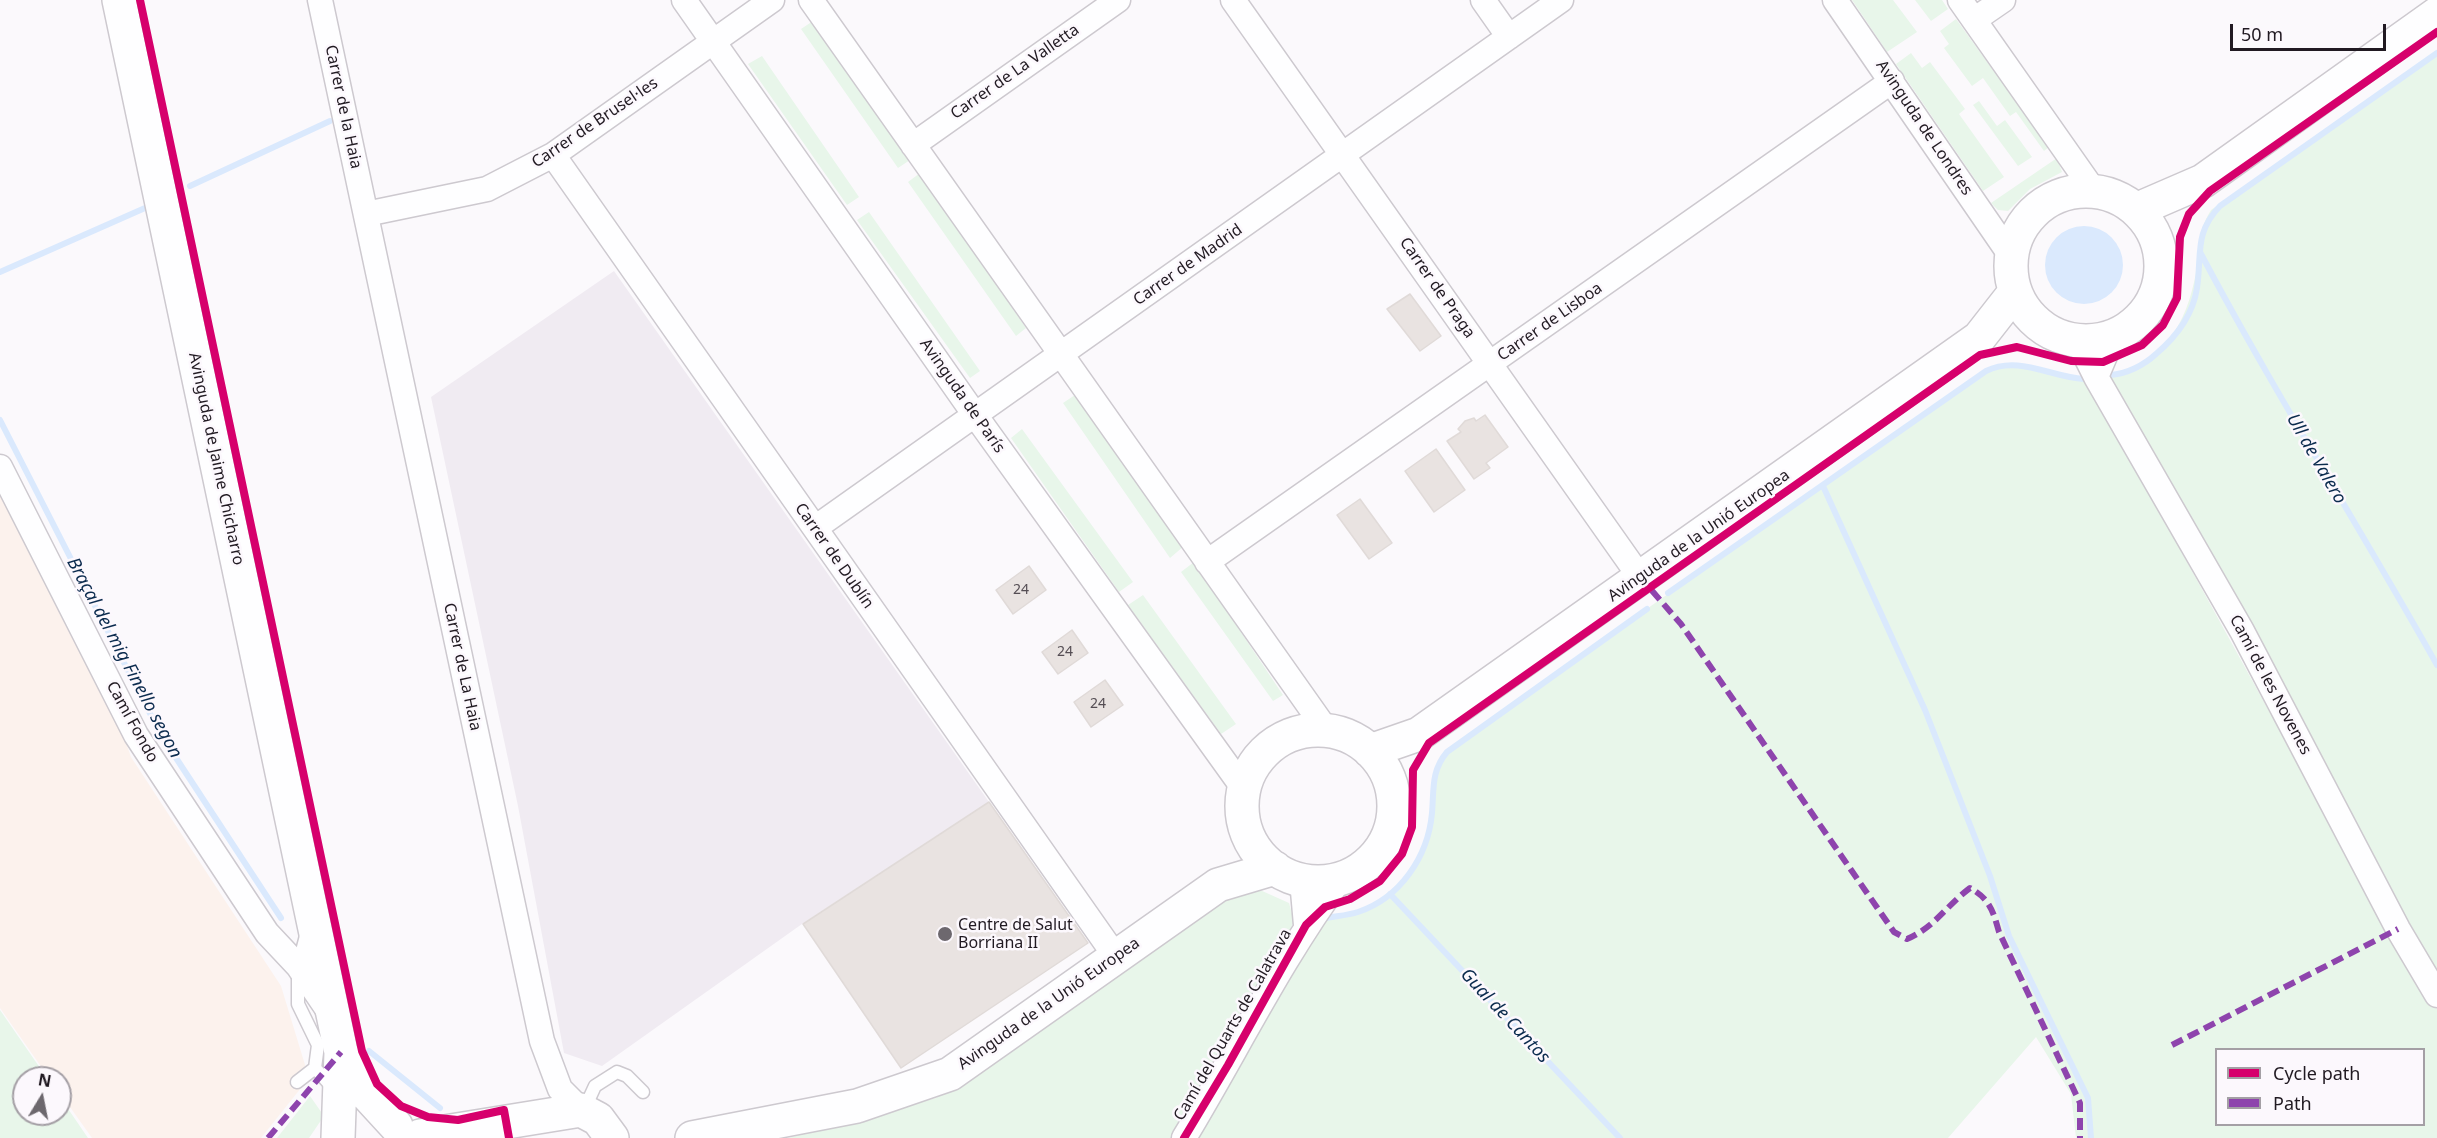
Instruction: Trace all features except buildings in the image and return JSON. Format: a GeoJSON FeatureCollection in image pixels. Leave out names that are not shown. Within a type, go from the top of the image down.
{"type":"FeatureCollection","features":[{"type":"Feature","properties":{"kind":"street","name":"Avinguda de Jaime Chicharro"},"geometry":{"type":"LineString","coordinates":[[119,0],[311,918],[334,1018],[328,1060]]}},
{"type":"Feature","properties":{"kind":"street","name":"Carrer de la Haia"},"geometry":{"type":"LineString","coordinates":[[320,0],[366,214]]}},
{"type":"Feature","properties":{"kind":"street","name":"Avinguda de París"},"geometry":{"type":"LineString","coordinates":[[684,0],[975,415],[1244,789]]}},
{"type":"Feature","properties":{"kind":"street","name":"Carrer de Brusel·les"},"geometry":{"type":"LineString","coordinates":[[366,214],[487,189],[552,155],[772,0]]}},
{"type":"Feature","properties":{"kind":"street"},"geometry":{"type":"LineString","coordinates":[[811,0],[1327,731]]}},
{"type":"Feature","properties":{"kind":"street","name":"Carrer de La Valletta"},"geometry":{"type":"LineString","coordinates":[[913,145],[1118,0]]}},
{"type":"Feature","properties":{"kind":"street","name":"Carrer de Praga"},"geometry":{"type":"LineString","coordinates":[[1233,0],[1640,577]]}},
{"type":"Feature","properties":{"kind":"street"},"geometry":{"type":"LineString","coordinates":[[1483,0],[1509,37]]}},
{"type":"Feature","properties":{"kind":"street","name":"Carrer de Madrid"},"geometry":{"type":"LineString","coordinates":[[815,528],[1561,0]]}},
{"type":"Feature","properties":{"kind":"street","name":"Avinguda de Londres"},"geometry":{"type":"LineString","coordinates":[[1835,0],[2011,256]]}},
{"type":"Feature","properties":{"kind":"street"},"geometry":{"type":"LineString","coordinates":[[1960,0],[2094,192]]}},
{"type":"Feature","properties":{"kind":"street"},"geometry":{"type":"LineString","coordinates":[[1974,20],[2003,0]]}},
{"type":"Feature","properties":{"kind":"street"},"geometry":{"type":"LineString","coordinates":[[2136,210],[2203,181],[2437,14]]}},
{"type":"Feature","properties":{"kind":"street","name":"Carrer de Lisboa"},"geometry":{"type":"LineString","coordinates":[[1207,562],[1892,81]]}},
{"type":"Feature","properties":{"kind":"street","name":"Carrer de Dublín"},"geometry":{"type":"LineString","coordinates":[[552,155],[1116,957]]}},
{"type":"Feature","properties":{"kind":"street"},"geometry":{"type":"LineString","coordinates":[[2159,248],[2178,212],[2203,181]]}},
{"type":"Feature","properties":{"kind":"street"},"geometry":{"type":"LineString","coordinates":[[2075,192],[2109,195],[2136,210],[2150,227],[2159,248],[2162,269],[2157,291],[2147,310],[2132,326],[2113,337],[2096,341],[2078,341],[2045,330],[2022,306],[2015,292],[2011,256],[2016,237],[2026,220],[2039,207],[2056,197],[2075,192]]}},
{"type":"Feature","properties":{"kind":"street","name":"Carrer de La Haia"},"geometry":{"type":"LineString","coordinates":[[366,214],[542,1041],[560,1089],[582,1110]]}},
{"type":"Feature","properties":{"kind":"street","name":"Avinguda de la Unió Europea"},"geometry":{"type":"LineString","coordinates":[[1370,751],[1419,734],[1979,338],[2015,292]]}},
{"type":"Feature","properties":{"kind":"street","name":"Avinguda de la Unió Europea"},"geometry":{"type":"LineString","coordinates":[[1979,338],[2045,330]]}},
{"type":"Feature","properties":{"kind":"street"},"geometry":{"type":"LineString","coordinates":[[2096,377],[2113,337]]}},
{"type":"Feature","properties":{"kind":"street","name":"Camí de les Novenes"},"geometry":{"type":"LineString","coordinates":[[2078,341],[2096,377],[2242,631],[2398,929],[2437,995]]}},
{"type":"Feature","properties":{"kind":"street","name":"Camí Fondo"},"geometry":{"type":"LineString","coordinates":[[0,467],[136,735],[267,933],[298,966],[334,1018]]}},
{"type":"Feature","properties":{"kind":"street"},"geometry":{"type":"LineString","coordinates":[[1305,731],[1327,731],[1350,738],[1370,751],[1384,768],[1392,788],[1394,811],[1389,833],[1378,853],[1361,868],[1341,878],[1321,882],[1288,874],[1264,860],[1249,837],[1242,813],[1244,789],[1252,768],[1266,751],[1284,738],[1305,731]]}},
{"type":"Feature","properties":{"kind":"street","name":"Avinguda de la Unió Europea"},"geometry":{"type":"LineString","coordinates":[[1392,788],[1419,734]]}},
{"type":"Feature","properties":{"kind":"street","name":"Avinguda de la Unió Europea"},"geometry":{"type":"LineString","coordinates":[[692,1138],[857,1106],[950,1074],[1218,885],[1249,837]]}},
{"type":"Feature","properties":{"kind":"street"},"geometry":{"type":"LineString","coordinates":[[1288,874],[1306,926]]}},
{"type":"Feature","properties":{"kind":"street","name":"Avinguda de la Unió Europea"},"geometry":{"type":"LineString","coordinates":[[1218,885],[1288,874]]}},
{"type":"Feature","properties":{"kind":"street","name":"Camí del Quarts de Calatrava"},"geometry":{"type":"LineString","coordinates":[[1184,1138],[1306,926],[1341,878]]}},
{"type":"Feature","properties":{"kind":"street"},"geometry":{"type":"LineString","coordinates":[[328,1060],[412,1134]]}},
{"type":"Feature","properties":{"kind":"street"},"geometry":{"type":"LineString","coordinates":[[328,1060],[342,1098],[338,1138]]}},
{"type":"Feature","properties":{"kind":"street"},"geometry":{"type":"LineString","coordinates":[[344,1138],[365,1127],[412,1134],[582,1110],[620,1136]]}},
{"type":"Feature","properties":{"kind":"lane"},"geometry":{"type":"LineString","coordinates":[[297,1082],[328,1060],[298,1004],[298,966],[311,918]]}},
{"type":"Feature","properties":{"kind":"lane"},"geometry":{"type":"LineString","coordinates":[[582,1110],[595,1086],[617,1072],[627,1076],[644,1092]]}},
{"type":"Feature","properties":{"kind":"shaded area"},"geometry":{"type":"Polygon","coordinates":[[[1852,0],[1893,0],[1917,32],[1887,52],[1852,0]]]}},
{"type":"Feature","properties":{"kind":"shaded area"},"geometry":{"type":"Polygon","coordinates":[[[1915,0],[1942,0],[1948,9],[1931,21],[1915,0]]]}},
{"type":"Feature","properties":{"kind":"shaded area"},"geometry":{"type":"Polygon","coordinates":[[[1956,19],[2049,147],[2044,151],[2016,112],[2010,116],[1983,78],[1972,86],[1944,48],[1949,44],[1940,31],[1956,19]]]}},
{"type":"Feature","properties":{"kind":"shaded area"},"geometry":{"type":"Polygon","coordinates":[[[813,21],[910,160],[898,168],[801,29],[813,21]]]}},
{"type":"Feature","properties":{"kind":"shaded area"},"geometry":{"type":"Polygon","coordinates":[[[2437,51],[2437,978],[2111,387],[2108,374],[2144,361],[2158,351],[2179,325],[2192,292],[2201,235],[2211,210],[2437,51]]]}},
{"type":"Feature","properties":{"kind":"shaded area"},"geometry":{"type":"Polygon","coordinates":[[[1911,53],[1922,68],[1930,62],[1965,109],[1959,114],[2004,177],[1983,191],[1896,64],[1911,53]]]}},
{"type":"Feature","properties":{"kind":"shaded area"},"geometry":{"type":"Polygon","coordinates":[[[762,56],[859,197],[847,205],[748,64],[762,56]]]}},
{"type":"Feature","properties":{"kind":"shaded area"},"geometry":{"type":"Polygon","coordinates":[[[1979,101],[1997,126],[2005,120],[2032,157],[2018,166],[1973,105],[1979,101]]]}},
{"type":"Feature","properties":{"kind":"shaded area"},"geometry":{"type":"Polygon","coordinates":[[[2057,158],[2062,172],[2030,189],[2008,211],[1998,210],[1991,203],[2057,158]]]}},
{"type":"Feature","properties":{"kind":"shaded area"},"geometry":{"type":"Polygon","coordinates":[[[920,173],[1026,328],[1016,336],[908,182],[920,173]]]}},
{"type":"Feature","properties":{"kind":"shaded area"},"geometry":{"type":"Polygon","coordinates":[[[869,212],[980,371],[970,378],[857,220],[869,212]]]}},
{"type":"Feature","properties":{"kind":"shaded area"},"geometry":{"type":"Polygon","coordinates":[[[614,271],[989,802],[802,924],[602,1066],[564,1053],[518,806],[431,397],[614,271]]]}},
{"type":"Feature","properties":{"kind":"shaded area"},"geometry":{"type":"Polygon","coordinates":[[[2010,364],[2087,380],[2418,982],[2437,1009],[2437,1138],[2076,1138],[2071,1094],[2036,1037],[1948,1138],[1192,1138],[1325,917],[1371,906],[1395,888],[1414,865],[1426,837],[1434,776],[1447,749],[1986,371],[2010,364]]]}},
{"type":"Feature","properties":{"kind":"shaded area"},"geometry":{"type":"Polygon","coordinates":[[[1075,395],[1184,546],[1170,558],[1063,403],[1075,395]]]}},
{"type":"Feature","properties":{"kind":"shaded area"},"geometry":{"type":"Polygon","coordinates":[[[1022,429],[1133,582],[1119,592],[1011,438],[1022,429]]]}},
{"type":"Feature","properties":{"kind":"shaded area"},"geometry":{"type":"Polygon","coordinates":[[[0,491],[121,729],[131,757],[281,986],[309,1078],[261,1138],[92,1138],[72,1110],[72,1066],[41,1066],[0,1008],[0,491]]]}},
{"type":"Feature","properties":{"kind":"shaded area"},"geometry":{"type":"Polygon","coordinates":[[[1194,562],[1283,695],[1273,701],[1181,572],[1194,562]]]}},
{"type":"Feature","properties":{"kind":"shaded area"},"geometry":{"type":"Polygon","coordinates":[[[1143,595],[1236,724],[1221,734],[1128,605],[1143,595]]]}},
{"type":"Feature","properties":{"kind":"shaded area"},"geometry":{"type":"Polygon","coordinates":[[[1242,888],[1260,890],[1289,903],[1294,921],[1278,960],[1178,1138],[788,1138],[936,1098],[1082,1001],[1242,888]]]}},
{"type":"Feature","properties":{"kind":"shaded area"},"geometry":{"type":"Polygon","coordinates":[[[0,1010],[39,1066],[12,1066],[12,1126],[72,1126],[72,1115],[88,1138],[0,1138],[0,1010]]]}},
{"type":"Feature","properties":{"kind":"shaded area"},"geometry":{"type":"Polygon","coordinates":[[[310,1096],[324,1116],[309,1138],[277,1138],[310,1096]]]}},
{"type":"Feature","properties":{"kind":"water"},"geometry":{"type":"Polygon","coordinates":[[[2076,226],[2092,226],[2106,232],[2117,243],[2123,257],[2123,273],[2117,287],[2106,298],[2092,304],[2076,304],[2062,298],[2051,287],[2045,273],[2045,257],[2051,243],[2062,232],[2076,226]]]}},
{"type":"Feature","properties":{"kind":"waterway"},"geometry":{"type":"LineString","coordinates":[[2110,375],[2129,371],[2146,362],[2177,333],[2188,316],[2195,298],[2201,244],[2206,225],[2220,206],[2437,53]]}},
{"type":"Feature","properties":{"kind":"waterway"},"geometry":{"type":"LineString","coordinates":[[190,186],[330,121]]}},
{"type":"Feature","properties":{"kind":"waterway"},"geometry":{"type":"LineString","coordinates":[[0,272],[145,208]]}},
{"type":"Feature","properties":{"kind":"waterway","name":"Ull de Valero"},"geometry":{"type":"LineString","coordinates":[[2200,252],[2257,356],[2437,665]]}},
{"type":"Feature","properties":{"kind":"waterway"},"geometry":{"type":"LineString","coordinates":[[1668,593],[1986,371],[2010,365],[2023,366],[2084,379]]}},
{"type":"Feature","properties":{"kind":"waterway","name":"Braçal del mig Finello segon"},"geometry":{"type":"LineString","coordinates":[[0,420],[161,735],[281,918]]}},
{"type":"Feature","properties":{"kind":"waterway"},"geometry":{"type":"LineString","coordinates":[[1823,486],[1925,710],[1990,876],[2009,936],[2088,1098],[2091,1138]]}},
{"type":"Feature","properties":{"kind":"waterway"},"geometry":{"type":"LineString","coordinates":[[1321,919],[1353,913],[1373,906],[1387,897],[1409,874],[1425,845],[1432,813],[1436,773],[1447,752],[1647,609]]}},
{"type":"Feature","properties":{"kind":"waterway","name":"Gual de Cantos"},"geometry":{"type":"LineString","coordinates":[[1390,894],[1620,1138]]}},
{"type":"Feature","properties":{"kind":"waterway","name":"Braçal del mig Finello segon"},"geometry":{"type":"LineString","coordinates":[[369,1051],[440,1108]]}},
{"type":"Feature","properties":{"kind":"marked path"},"geometry":{"type":"LineString","coordinates":[[1640,577],[1681,624],[1894,932],[1907,939],[1917,934],[1970,888],[1986,901],[2080,1103],[2080,1138]]}},
{"type":"Feature","properties":{"kind":"marked path"},"geometry":{"type":"LineString","coordinates":[[2172,1045],[2398,929]]}},
{"type":"Feature","properties":{"kind":"marked path"},"geometry":{"type":"LineString","coordinates":[[268,1138],[341,1052]]}},
{"type":"Feature","properties":{"kind":"cycle path"},"geometry":{"type":"LineString","coordinates":[[140,0],[362,1051],[377,1084],[401,1106],[428,1117],[458,1120],[504,1110],[509,1138]]}},
{"type":"Feature","properties":{"kind":"cycle path"},"geometry":{"type":"LineString","coordinates":[[1184,1138],[1228,1065],[1306,925],[1325,907],[1350,899],[1380,881],[1402,854],[1412,827],[1413,770],[1429,743],[1980,355],[2017,347],[2071,361],[2103,362],[2142,345],[2163,325],[2177,298],[2180,237],[2189,214],[2210,191],[2437,32]]}},
{"type":"Feature","properties":{"kind":"place","name":"Centre de Salut Borriana II"},"geometry":{"type":"Point","coordinates":[945,934]}}]}
